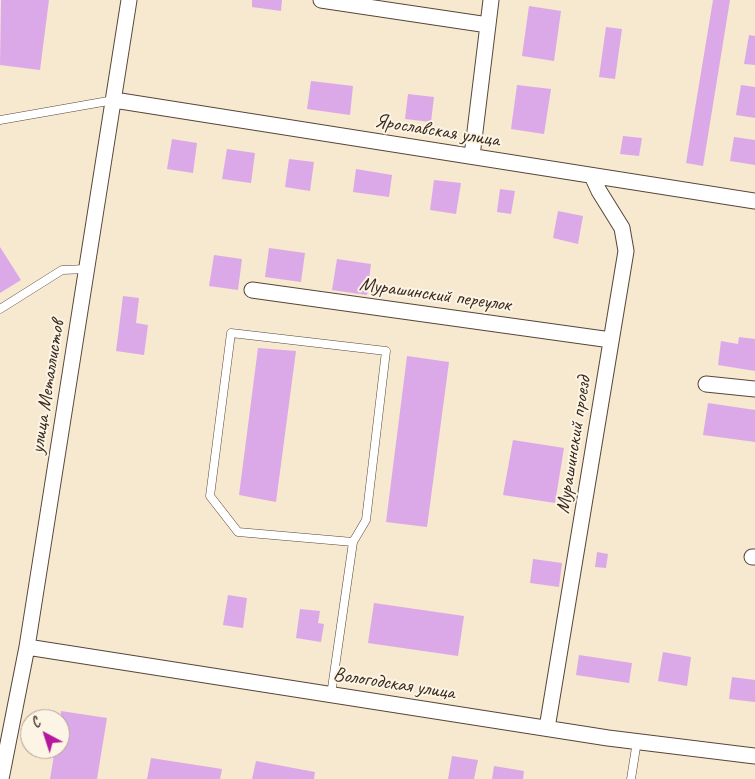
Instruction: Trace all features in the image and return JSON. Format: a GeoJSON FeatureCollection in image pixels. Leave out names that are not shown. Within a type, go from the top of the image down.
{"type":"FeatureCollection","features":[{"type":"Feature","properties":{"kind":"street","name":"улица Металлистов"},"geometry":{"type":"LineString","coordinates":[[1,779],[3,754],[27,647],[129,0]]}},
{"type":"Feature","properties":{"kind":"street"},"geometry":{"type":"LineString","coordinates":[[321,0],[488,25]]}},
{"type":"Feature","properties":{"kind":"street"},"geometry":{"type":"LineString","coordinates":[[472,156],[491,0]]}},
{"type":"Feature","properties":{"kind":"street","name":"Ярославская улица"},"geometry":{"type":"LineString","coordinates":[[114,100],[755,201]]}},
{"type":"Feature","properties":{"kind":"street","name":"Мурашинский проезд"},"geometry":{"type":"LineString","coordinates":[[547,728],[626,251],[622,228],[592,176]]}},
{"type":"Feature","properties":{"kind":"street","name":"Мурашинский переулок"},"geometry":{"type":"LineString","coordinates":[[252,290],[611,340]]}},
{"type":"Feature","properties":{"kind":"street"},"geometry":{"type":"LineString","coordinates":[[706,384],[755,389]]}},
{"type":"Feature","properties":{"kind":"street","name":"Вологодская улица"},"geometry":{"type":"LineString","coordinates":[[27,647],[547,728],[755,756]]}},
{"type":"Feature","properties":{"kind":"lane"},"geometry":{"type":"LineString","coordinates":[[0,120],[114,100]]}},
{"type":"Feature","properties":{"kind":"lane"},"geometry":{"type":"LineString","coordinates":[[0,308],[62,270],[87,269]]}},
{"type":"Feature","properties":{"kind":"lane"},"geometry":{"type":"LineString","coordinates":[[331,695],[353,542],[366,520],[386,351],[231,333],[210,496],[238,532],[353,542]]}},
{"type":"Feature","properties":{"kind":"lane"},"geometry":{"type":"LineString","coordinates":[[631,779],[637,741]]}},
{"type":"Feature","properties":{"kind":"building"},"geometry":{"type":"Polygon","coordinates":[[[1,0],[49,0],[40,70],[0,65],[1,0]]]}},
{"type":"Feature","properties":{"kind":"building"},"geometry":{"type":"Polygon","coordinates":[[[252,0],[282,0],[281,11],[252,7],[252,0]]]}},
{"type":"Feature","properties":{"kind":"building"},"geometry":{"type":"Polygon","coordinates":[[[713,0],[730,0],[703,166],[686,163],[713,0]]]}},
{"type":"Feature","properties":{"kind":"building"},"geometry":{"type":"Polygon","coordinates":[[[529,6],[561,11],[554,61],[522,56],[529,6]]]}},
{"type":"Feature","properties":{"kind":"building"},"geometry":{"type":"Polygon","coordinates":[[[606,27],[622,29],[615,79],[599,77],[606,27]]]}},
{"type":"Feature","properties":{"kind":"building"},"geometry":{"type":"Polygon","coordinates":[[[749,35],[755,36],[755,65],[744,64],[749,35]]]}},
{"type":"Feature","properties":{"kind":"building"},"geometry":{"type":"Polygon","coordinates":[[[311,81],[353,86],[350,115],[307,109],[311,81]]]}},
{"type":"Feature","properties":{"kind":"building"},"geometry":{"type":"Polygon","coordinates":[[[517,85],[551,89],[544,134],[511,129],[517,85]]]}},
{"type":"Feature","properties":{"kind":"building"},"geometry":{"type":"Polygon","coordinates":[[[741,85],[755,87],[755,118],[736,115],[741,85]]]}},
{"type":"Feature","properties":{"kind":"building"},"geometry":{"type":"Polygon","coordinates":[[[408,94],[434,97],[431,122],[405,119],[408,94]]]}},
{"type":"Feature","properties":{"kind":"building"},"geometry":{"type":"Polygon","coordinates":[[[623,136],[642,138],[639,156],[620,154],[623,136]]]}},
{"type":"Feature","properties":{"kind":"building"},"geometry":{"type":"Polygon","coordinates":[[[734,137],[755,140],[755,165],[730,161],[734,137]]]}},
{"type":"Feature","properties":{"kind":"building"},"geometry":{"type":"Polygon","coordinates":[[[172,139],[197,143],[193,173],[167,169],[172,139]]]}},
{"type":"Feature","properties":{"kind":"building"},"geometry":{"type":"Polygon","coordinates":[[[227,149],[255,153],[251,183],[222,179],[227,149]]]}},
{"type":"Feature","properties":{"kind":"building"},"geometry":{"type":"Polygon","coordinates":[[[289,159],[314,162],[310,191],[285,187],[289,159]]]}},
{"type":"Feature","properties":{"kind":"building"},"geometry":{"type":"Polygon","coordinates":[[[356,169],[392,175],[389,197],[353,192],[356,169]]]}},
{"type":"Feature","properties":{"kind":"building"},"geometry":{"type":"Polygon","coordinates":[[[434,180],[461,183],[456,214],[430,210],[434,180]]]}},
{"type":"Feature","properties":{"kind":"building"},"geometry":{"type":"Polygon","coordinates":[[[500,189],[515,191],[511,214],[497,212],[500,189]]]}},
{"type":"Feature","properties":{"kind":"building"},"geometry":{"type":"Polygon","coordinates":[[[558,211],[583,216],[578,244],[553,238],[558,211]]]}},
{"type":"Feature","properties":{"kind":"building"},"geometry":{"type":"Polygon","coordinates":[[[0,247],[21,280],[0,293],[0,247]]]}},
{"type":"Feature","properties":{"kind":"building"},"geometry":{"type":"Polygon","coordinates":[[[269,248],[305,253],[301,282],[265,277],[269,248]]]}},
{"type":"Feature","properties":{"kind":"building"},"geometry":{"type":"Polygon","coordinates":[[[214,255],[242,259],[238,290],[209,286],[214,255]]]}},
{"type":"Feature","properties":{"kind":"building"},"geometry":{"type":"Polygon","coordinates":[[[337,259],[371,264],[367,295],[332,290],[337,259]]]}},
{"type":"Feature","properties":{"kind":"building"},"geometry":{"type":"Polygon","coordinates":[[[123,296],[139,298],[136,323],[148,325],[144,355],[116,351],[123,296]]]}},
{"type":"Feature","properties":{"kind":"building"},"geometry":{"type":"Polygon","coordinates":[[[739,337],[755,339],[755,371],[718,365],[721,341],[738,344],[739,337]]]}},
{"type":"Feature","properties":{"kind":"building"},"geometry":{"type":"Polygon","coordinates":[[[258,348],[296,351],[276,502],[239,495],[258,348]]]}},
{"type":"Feature","properties":{"kind":"building"},"geometry":{"type":"Polygon","coordinates":[[[407,356],[449,362],[427,527],[386,522],[407,356]]]}},
{"type":"Feature","properties":{"kind":"building"},"geometry":{"type":"Polygon","coordinates":[[[708,403],[755,410],[755,442],[703,435],[708,403]]]}},
{"type":"Feature","properties":{"kind":"building"},"geometry":{"type":"Polygon","coordinates":[[[513,440],[564,448],[555,503],[503,495],[513,440]]]}},
{"type":"Feature","properties":{"kind":"building"},"geometry":{"type":"Polygon","coordinates":[[[597,552],[608,554],[606,568],[595,567],[597,552]]]}},
{"type":"Feature","properties":{"kind":"building"},"geometry":{"type":"Polygon","coordinates":[[[533,559],[562,563],[559,587],[530,583],[533,559]]]}},
{"type":"Feature","properties":{"kind":"building"},"geometry":{"type":"Polygon","coordinates":[[[228,595],[247,598],[243,628],[223,625],[228,595]]]}},
{"type":"Feature","properties":{"kind":"building"},"geometry":{"type":"Polygon","coordinates":[[[374,603],[464,616],[458,656],[368,643],[374,603]]]}},
{"type":"Feature","properties":{"kind":"building"},"geometry":{"type":"Polygon","coordinates":[[[300,609],[320,611],[318,623],[324,624],[321,642],[296,638],[300,609]]]}},
{"type":"Feature","properties":{"kind":"building"},"geometry":{"type":"Polygon","coordinates":[[[663,652],[691,657],[687,686],[658,681],[663,652]]]}},
{"type":"Feature","properties":{"kind":"building"},"geometry":{"type":"Polygon","coordinates":[[[579,655],[632,663],[629,683],[576,675],[579,655]]]}},
{"type":"Feature","properties":{"kind":"building"},"geometry":{"type":"Polygon","coordinates":[[[732,677],[755,680],[755,702],[729,699],[732,677]]]}},
{"type":"Feature","properties":{"kind":"building"},"geometry":{"type":"Polygon","coordinates":[[[70,712],[107,718],[97,779],[50,779],[53,759],[70,759],[70,712]]]}},
{"type":"Feature","properties":{"kind":"building"},"geometry":{"type":"Polygon","coordinates":[[[452,756],[478,760],[474,779],[448,779],[452,756]]]}},
{"type":"Feature","properties":{"kind":"building"},"geometry":{"type":"Polygon","coordinates":[[[151,758],[222,769],[220,779],[147,779],[151,758]]]}},
{"type":"Feature","properties":{"kind":"building"},"geometry":{"type":"Polygon","coordinates":[[[256,761],[315,772],[314,779],[252,779],[256,761]]]}},
{"type":"Feature","properties":{"kind":"building"},"geometry":{"type":"Polygon","coordinates":[[[494,766],[524,771],[523,779],[492,779],[494,766]]]}}]}
